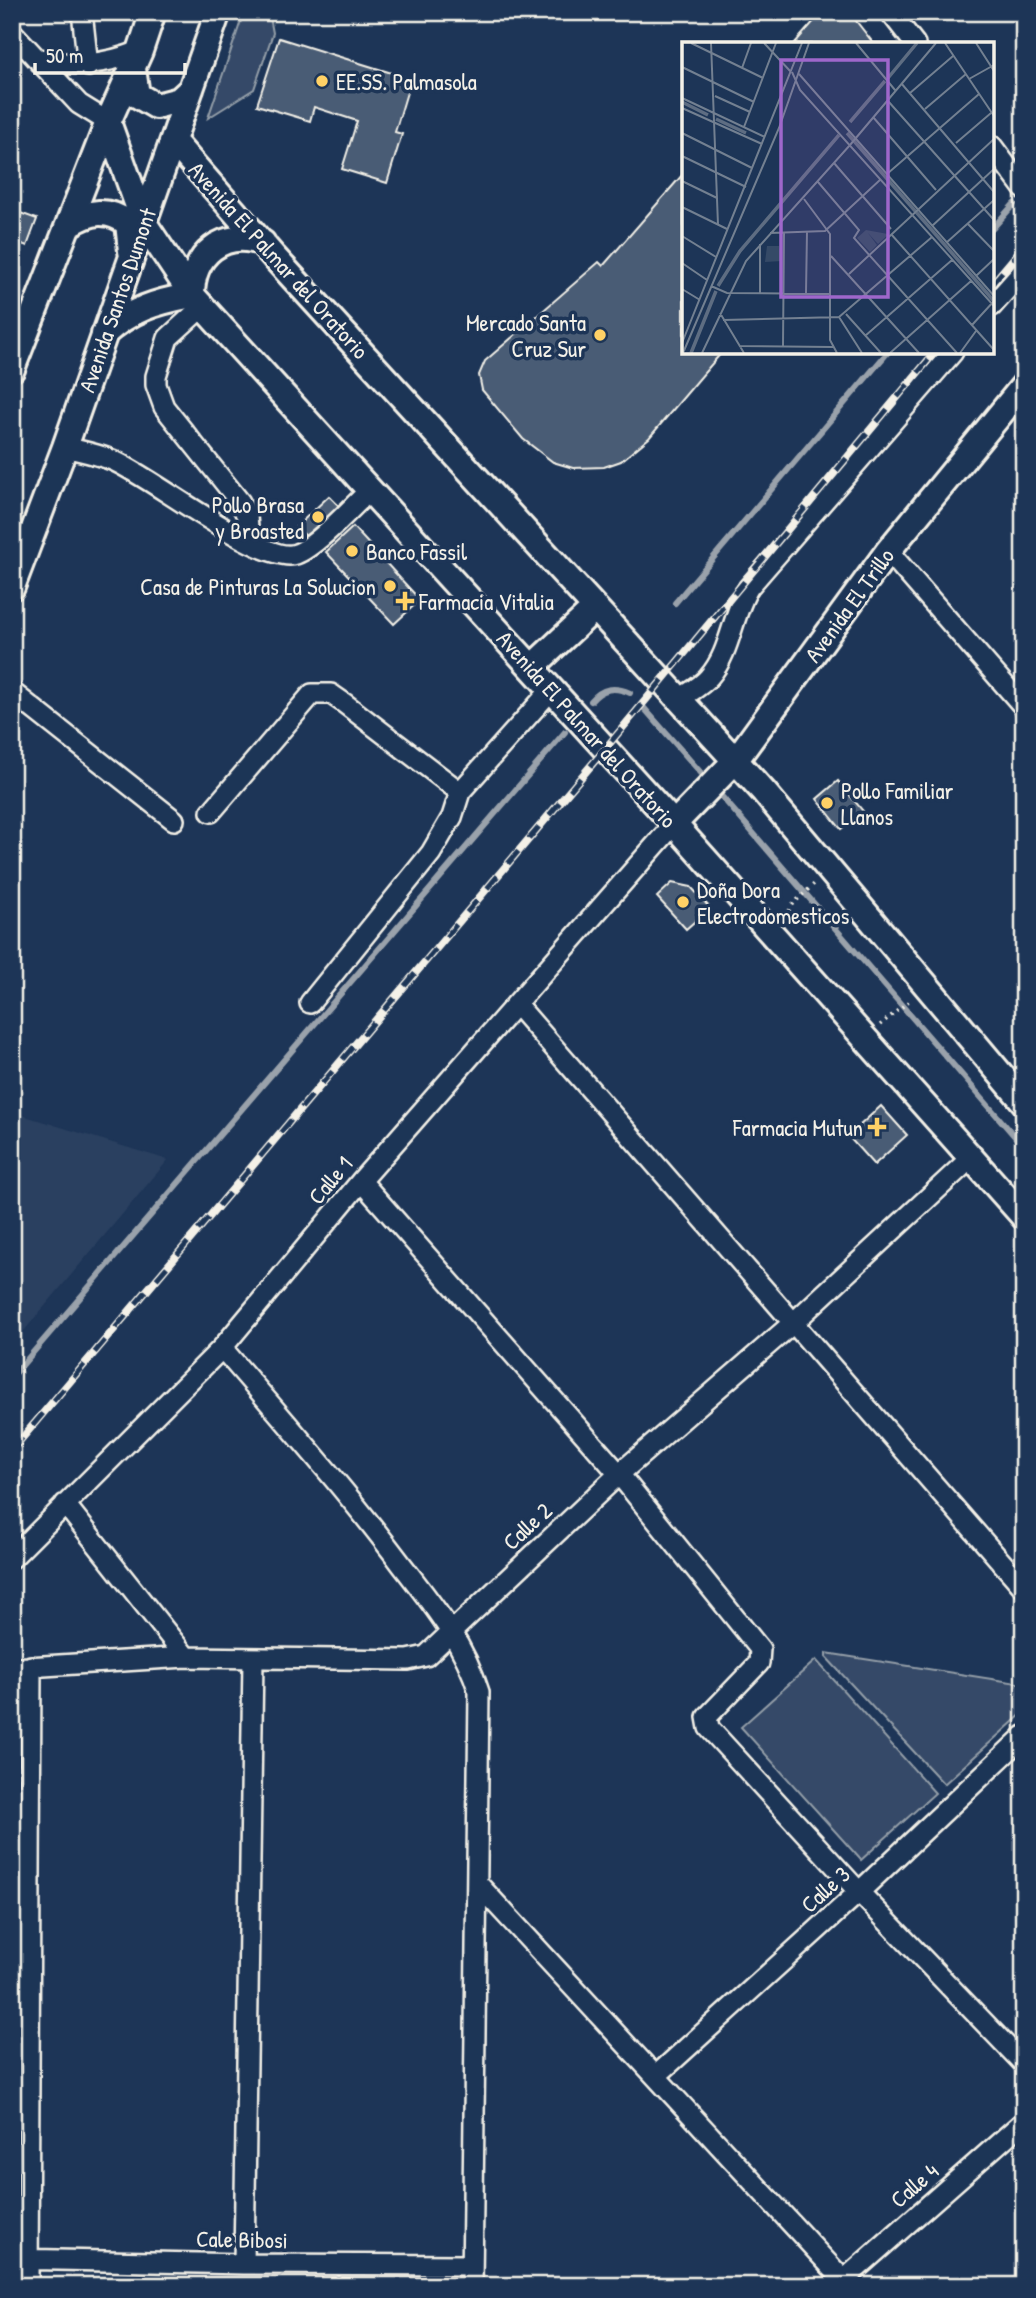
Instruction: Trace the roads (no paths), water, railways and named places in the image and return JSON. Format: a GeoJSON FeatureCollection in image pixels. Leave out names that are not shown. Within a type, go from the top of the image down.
{"type":"FeatureCollection","features":[{"type":"Feature","properties":{"kind":"main road"},"geometry":{"type":"LineString","coordinates":[[12,369],[153,12]]}},
{"type":"Feature","properties":{"kind":"main road","name":"Avenida Santos Dumont"},"geometry":{"type":"LineString","coordinates":[[12,587],[130,262],[136,223],[174,142],[218,12]]}},
{"type":"Feature","properties":{"kind":"main road"},"geometry":{"type":"LineString","coordinates":[[136,60],[137,95],[156,106],[179,100],[191,89]]}},
{"type":"Feature","properties":{"kind":"main road","name":"Avenida El Palmar del Oratorio"},"geometry":{"type":"LineString","coordinates":[[108,122],[136,223],[197,301],[369,491],[540,660],[552,689],[1024,1217]]}},
{"type":"Feature","properties":{"kind":"main road","name":"Avenida El Palmar del Oratorio"},"geometry":{"type":"LineString","coordinates":[[174,142],[589,614],[678,700],[729,768],[1024,1102]]}},
{"type":"Feature","properties":{"kind":"main road"},"geometry":{"type":"LineString","coordinates":[[70,224],[93,212],[118,216],[136,223]]}},
{"type":"Feature","properties":{"kind":"main road"},"geometry":{"type":"LineString","coordinates":[[104,334],[122,317],[144,305],[197,301],[196,267],[209,249],[219,243],[241,238],[263,243]]}},
{"type":"Feature","properties":{"kind":"main road","name":"Avenida El Trillo"},"geometry":{"type":"LineString","coordinates":[[674,824],[729,768],[888,551],[1024,385]]}},
{"type":"Feature","properties":{"kind":"main road"},"geometry":{"type":"LineString","coordinates":[[540,660],[589,614]]}},
{"type":"Feature","properties":{"kind":"street"},"geometry":{"type":"LineString","coordinates":[[82,12],[88,66]]}},
{"type":"Feature","properties":{"kind":"street"},"geometry":{"type":"LineString","coordinates":[[890,12],[913,42]]}},
{"type":"Feature","properties":{"kind":"street"},"geometry":{"type":"LineString","coordinates":[[12,32],[79,104],[108,122]]}},
{"type":"Feature","properties":{"kind":"street"},"geometry":{"type":"LineString","coordinates":[[35,58],[61,65],[88,66],[136,60]]}},
{"type":"Feature","properties":{"kind":"street"},"geometry":{"type":"LineString","coordinates":[[994,149],[1024,190]]}},
{"type":"Feature","properties":{"kind":"street"},"geometry":{"type":"LineString","coordinates":[[994,304],[1024,270]]}},
{"type":"Feature","properties":{"kind":"street"},"geometry":{"type":"LineString","coordinates":[[197,301],[168,338],[156,376],[156,385],[164,407],[240,502],[247,516],[249,540]]}},
{"type":"Feature","properties":{"kind":"street"},"geometry":{"type":"LineString","coordinates":[[678,700],[709,678],[718,664],[740,601],[749,587],[951,354]]}},
{"type":"Feature","properties":{"kind":"street"},"geometry":{"type":"LineString","coordinates":[[65,447],[113,460],[215,523],[281,554],[297,554],[369,491]]}},
{"type":"Feature","properties":{"kind":"street"},"geometry":{"type":"LineString","coordinates":[[888,551],[1024,707]]}},
{"type":"Feature","properties":{"kind":"street"},"geometry":{"type":"LineString","coordinates":[[310,1003],[431,853],[448,824],[460,793],[552,689]]}},
{"type":"Feature","properties":{"kind":"street"},"geometry":{"type":"LineString","coordinates":[[12,691],[174,820]]}},
{"type":"Feature","properties":{"kind":"street"},"geometry":{"type":"LineString","coordinates":[[211,812],[312,694],[331,694],[460,793]]}},
{"type":"Feature","properties":{"kind":"street","name":"Calle 1"},"geometry":{"type":"LineString","coordinates":[[12,1558],[222,1348],[361,1181],[674,824]]}},
{"type":"Feature","properties":{"kind":"street"},"geometry":{"type":"LineString","coordinates":[[516,1004],[1024,1588]]}},
{"type":"Feature","properties":{"kind":"street","name":"Calle 2"},"geometry":{"type":"LineString","coordinates":[[22,1667],[186,1657],[418,1659],[426,1656],[619,1474],[792,1324],[972,1157]]}},
{"type":"Feature","properties":{"kind":"street"},"geometry":{"type":"LineString","coordinates":[[361,1181],[619,1474],[760,1649],[759,1663],[707,1717],[709,1728],[859,1892],[1024,2064]]}},
{"type":"Feature","properties":{"kind":"street"},"geometry":{"type":"LineString","coordinates":[[222,1348],[359,1508],[452,1630],[472,1669],[479,1692],[472,2286]]}},
{"type":"Feature","properties":{"kind":"street"},"geometry":{"type":"LineString","coordinates":[[65,1504],[186,1657]]}},
{"type":"Feature","properties":{"kind":"street"},"geometry":{"type":"LineString","coordinates":[[244,2264],[253,1659]]}},
{"type":"Feature","properties":{"kind":"street"},"geometry":{"type":"LineString","coordinates":[[22,1667],[20,2259],[28,2286]]}},
{"type":"Feature","properties":{"kind":"street","name":"Calle 3"},"geometry":{"type":"LineString","coordinates":[[657,2076],[859,1892],[1024,1736]]}},
{"type":"Feature","properties":{"kind":"street"},"geometry":{"type":"LineString","coordinates":[[477,1884],[657,2076],[843,2284]]}},
{"type":"Feature","properties":{"kind":"street","name":"Calle 4"},"geometry":{"type":"LineString","coordinates":[[843,2284],[1024,2121]]}},
{"type":"Feature","properties":{"kind":"street","name":"Cale Bibosi"},"geometry":{"type":"LineString","coordinates":[[20,2259],[471,2265]]}},
{"type":"Feature","properties":{"kind":"waterway"},"geometry":{"type":"LineString","coordinates":[[994,227],[1014,204]]}},
{"type":"Feature","properties":{"kind":"waterway"},"geometry":{"type":"LineString","coordinates":[[675,603],[886,354]]}},
{"type":"Feature","properties":{"kind":"waterway"},"geometry":{"type":"LineString","coordinates":[[591,701],[599,693],[609,690],[619,689],[630,693]]}},
{"type":"Feature","properties":{"kind":"waterway"},"geometry":{"type":"LineString","coordinates":[[644,708],[709,782]]}},
{"type":"Feature","properties":{"kind":"waterway"},"geometry":{"type":"LineString","coordinates":[[12,1377],[565,732]]}},
{"type":"Feature","properties":{"kind":"waterway"},"geometry":{"type":"LineString","coordinates":[[716,790],[1024,1147]]}},
{"type":"Feature","properties":{"kind":"railway"},"geometry":{"type":"LineString","coordinates":[[994,282],[1024,246]]}},
{"type":"Feature","properties":{"kind":"railway"},"geometry":{"type":"LineString","coordinates":[[12,1450],[605,749],[933,354]]}},
{"type":"Feature","properties":{"kind":"place","name":"EE.SS. Palmasola"},"geometry":{"type":"Point","coordinates":[322,81]}},
{"type":"Feature","properties":{"kind":"place","name":"Mercado Santa Cruz Sur"},"geometry":{"type":"Point","coordinates":[600,335]}},
{"type":"Feature","properties":{"kind":"place","name":"Pollo Brasa y Broasted"},"geometry":{"type":"Point","coordinates":[318,517]}},
{"type":"Feature","properties":{"kind":"place","name":"Banco Fassil"},"geometry":{"type":"Point","coordinates":[352,551]}},
{"type":"Feature","properties":{"kind":"place","name":"Casa de Pinturas La Solucion"},"geometry":{"type":"Point","coordinates":[390,586]}},
{"type":"Feature","properties":{"kind":"place","name":"Farmacia Vitalia"},"geometry":{"type":"Point","coordinates":[405,601]}},
{"type":"Feature","properties":{"kind":"place","name":"Pollo Familiar Llanos"},"geometry":{"type":"Point","coordinates":[827,803]}},
{"type":"Feature","properties":{"kind":"place","name":"Doña Dora Electrodomesticos"},"geometry":{"type":"Point","coordinates":[683,902]}},
{"type":"Feature","properties":{"kind":"place","name":"Farmacia Mutun"},"geometry":{"type":"Point","coordinates":[877,1127]}}]}
